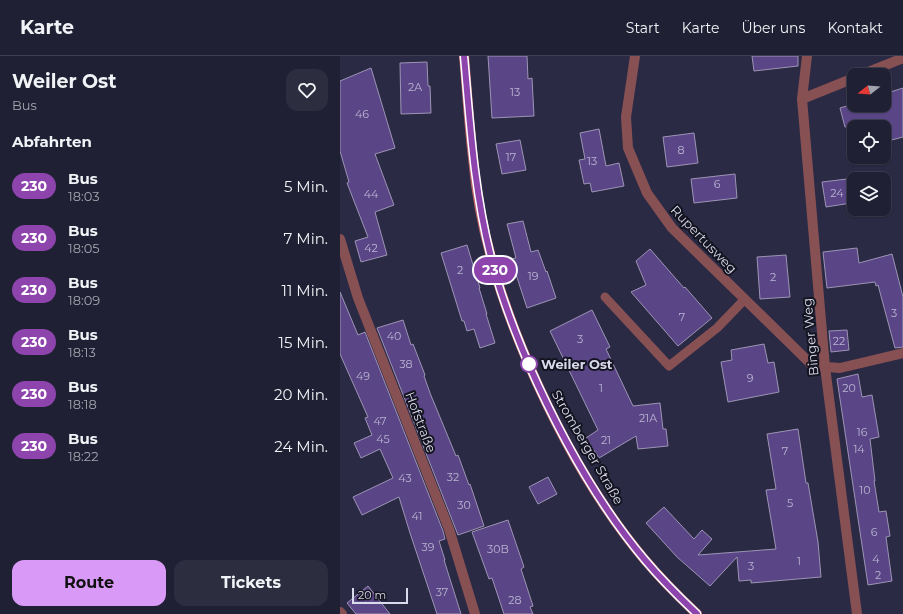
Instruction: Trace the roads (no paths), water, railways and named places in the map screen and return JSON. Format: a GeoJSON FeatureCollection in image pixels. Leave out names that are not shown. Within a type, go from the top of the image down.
{"type":"FeatureCollection","features":[{"type":"Feature","properties":{"kind":"main road","name":"Stromberger Straße"},"geometry":{"type":"LineString","coordinates":[[464,56],[473,159],[483,222],[491,257],[520,343],[540,390],[562,433],[614,520],[644,559],[672,590],[697,614]]}},
{"type":"Feature","properties":{"kind":"street","name":"Rupertusweg"},"geometry":{"type":"LineString","coordinates":[[635,56],[626,118],[628,148],[646,193],[672,228],[812,366],[840,368],[903,353]]}},
{"type":"Feature","properties":{"kind":"street","name":"Binger Weg"},"geometry":{"type":"LineString","coordinates":[[807,56],[802,99],[825,367],[858,614]]}},
{"type":"Feature","properties":{"kind":"street"},"geometry":{"type":"LineString","coordinates":[[878,68],[903,58]]}},
{"type":"Feature","properties":{"kind":"street"},"geometry":{"type":"LineString","coordinates":[[802,99],[847,81]]}},
{"type":"Feature","properties":{"kind":"street","name":"Hofstraße"},"geometry":{"type":"LineString","coordinates":[[340,239],[358,298],[449,530],[475,614]]}},
{"type":"Feature","properties":{"kind":"lane"},"geometry":{"type":"LineString","coordinates":[[606,296],[669,366],[717,328],[745,299]]}},
{"type":"Feature","properties":{"kind":"place","name":"Weiler Ost"},"geometry":{"type":"Point","coordinates":[529,364]}}]}
